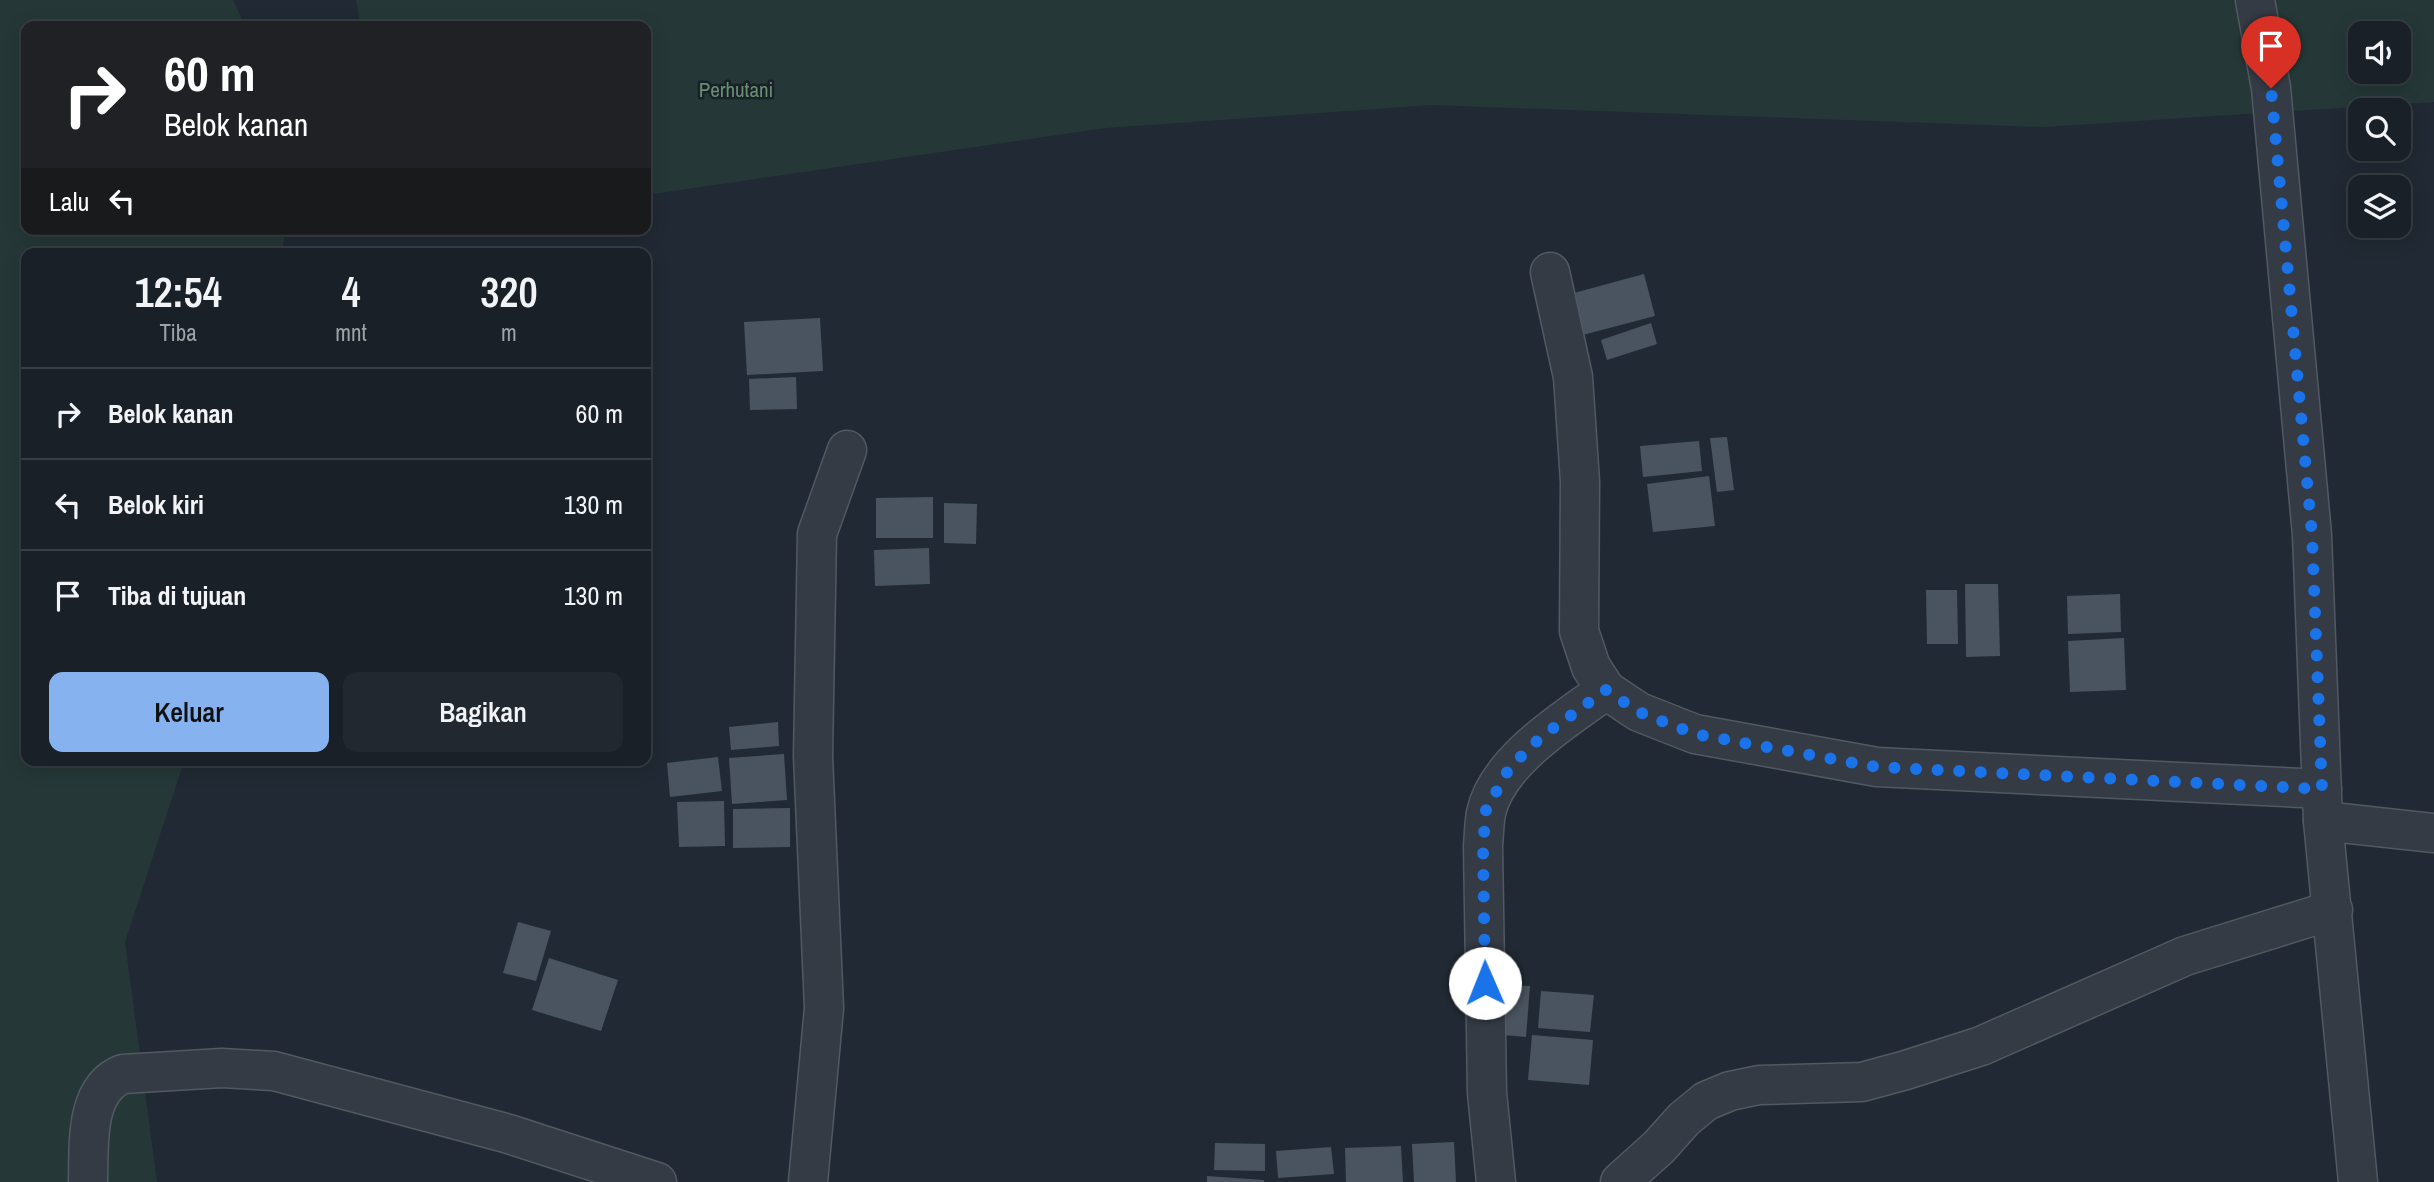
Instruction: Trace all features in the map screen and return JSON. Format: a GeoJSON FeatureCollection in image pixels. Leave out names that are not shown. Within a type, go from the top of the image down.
{"type":"FeatureCollection","features":[{"type":"Feature","properties":{"kind":"street"},"geometry":{"type":"LineString","coordinates":[[2255,0],[2271,88],[2312,535],[2323,805],[2358,1182]]}},
{"type":"Feature","properties":{"kind":"street"},"geometry":{"type":"LineString","coordinates":[[1550,272],[1573,377],[1580,482],[1579,631],[1591,667],[1606,690],[1639,712],[1695,734],[1877,767],[2323,805],[2434,833]]}},
{"type":"Feature","properties":{"kind":"street"},"geometry":{"type":"LineString","coordinates":[[808,1182],[824,1008],[813,756],[817,534],[847,450]]}},
{"type":"Feature","properties":{"kind":"street"},"geometry":{"type":"LineString","coordinates":[[1496,1182],[1487,1093],[1483,846],[1486,810],[1510,767],[1541,737],[1606,690]]}},
{"type":"Feature","properties":{"kind":"street"},"geometry":{"type":"LineString","coordinates":[[1620,1182],[1659,1147],[1684,1119],[1706,1101],[1730,1091],[1759,1085],[1862,1082],[1906,1070],[1981,1046],[2185,956],[2333,910]]}},
{"type":"Feature","properties":{"kind":"street"},"geometry":{"type":"LineString","coordinates":[[88,1182],[89,1139],[98,1094],[110,1079],[123,1074],[222,1068],[274,1071],[327,1083],[509,1134],[657,1182]]}},
{"type":"Feature","properties":{"kind":"green space"},"geometry":{"type":"Polygon","coordinates":[[[0,0],[233,0],[243,21],[21,21],[21,235],[284,235],[283,248],[21,248],[21,766],[182,766],[125,942],[157,1182],[0,1182],[0,0]]]}},
{"type":"Feature","properties":{"kind":"green space","name":"Perhutani"},"geometry":{"type":"Polygon","coordinates":[[[356,0],[2434,0],[2434,102],[2411,103],[2411,98],[2348,98],[2348,108],[2044,127],[1432,105],[1106,128],[651,194],[651,21],[360,21],[356,0]]]}},
{"type":"Feature","properties":{"kind":"building"},"geometry":{"type":"Polygon","coordinates":[[[1644,274],[1655,316],[1575,337],[1563,296],[1644,274]]]}},
{"type":"Feature","properties":{"kind":"building"},"geometry":{"type":"Polygon","coordinates":[[[820,318],[823,371],[747,375],[744,322],[820,318]]]}},
{"type":"Feature","properties":{"kind":"building"},"geometry":{"type":"Polygon","coordinates":[[[1651,323],[1657,344],[1607,360],[1601,340],[1651,323]]]}},
{"type":"Feature","properties":{"kind":"building"},"geometry":{"type":"Polygon","coordinates":[[[796,377],[797,409],[750,410],[749,379],[796,377]]]}},
{"type":"Feature","properties":{"kind":"building"},"geometry":{"type":"Polygon","coordinates":[[[1727,437],[1734,490],[1717,492],[1710,438],[1727,437]]]}},
{"type":"Feature","properties":{"kind":"building"},"geometry":{"type":"Polygon","coordinates":[[[1699,441],[1702,471],[1643,477],[1640,446],[1699,441]]]}},
{"type":"Feature","properties":{"kind":"building"},"geometry":{"type":"Polygon","coordinates":[[[1709,476],[1715,526],[1653,532],[1647,484],[1709,476]]]}},
{"type":"Feature","properties":{"kind":"building"},"geometry":{"type":"Polygon","coordinates":[[[933,497],[933,538],[876,538],[876,498],[933,497]]]}},
{"type":"Feature","properties":{"kind":"building"},"geometry":{"type":"Polygon","coordinates":[[[944,503],[977,504],[976,544],[944,543],[944,503]]]}},
{"type":"Feature","properties":{"kind":"building"},"geometry":{"type":"Polygon","coordinates":[[[929,548],[930,584],[875,586],[874,550],[929,548]]]}},
{"type":"Feature","properties":{"kind":"building"},"geometry":{"type":"Polygon","coordinates":[[[1965,584],[1998,584],[2000,656],[1966,657],[1965,584]]]}},
{"type":"Feature","properties":{"kind":"building"},"geometry":{"type":"Polygon","coordinates":[[[1926,590],[1957,590],[1958,644],[1927,644],[1926,590]]]}},
{"type":"Feature","properties":{"kind":"building"},"geometry":{"type":"Polygon","coordinates":[[[2120,594],[2121,632],[2068,634],[2067,596],[2120,594]]]}},
{"type":"Feature","properties":{"kind":"building"},"geometry":{"type":"Polygon","coordinates":[[[2124,638],[2126,690],[2070,692],[2068,641],[2124,638]]]}},
{"type":"Feature","properties":{"kind":"building"},"geometry":{"type":"Polygon","coordinates":[[[778,722],[779,746],[731,750],[729,727],[778,722]]]}},
{"type":"Feature","properties":{"kind":"building"},"geometry":{"type":"Polygon","coordinates":[[[784,754],[787,800],[732,804],[729,758],[784,754]]]}},
{"type":"Feature","properties":{"kind":"building"},"geometry":{"type":"Polygon","coordinates":[[[718,757],[722,791],[670,797],[667,763],[718,757]]]}},
{"type":"Feature","properties":{"kind":"building"},"geometry":{"type":"Polygon","coordinates":[[[724,801],[725,846],[679,847],[677,802],[724,801]]]}},
{"type":"Feature","properties":{"kind":"building"},"geometry":{"type":"Polygon","coordinates":[[[790,808],[790,847],[733,848],[733,809],[790,808]]]}},
{"type":"Feature","properties":{"kind":"building"},"geometry":{"type":"Polygon","coordinates":[[[518,922],[551,931],[536,981],[503,973],[518,922]]]}},
{"type":"Feature","properties":{"kind":"building"},"geometry":{"type":"Polygon","coordinates":[[[549,958],[618,980],[601,1031],[532,1010],[549,958]]]}},
{"type":"Feature","properties":{"kind":"building"},"geometry":{"type":"Polygon","coordinates":[[[1508,985],[1530,986],[1526,1037],[1504,1035],[1508,985]]]}},
{"type":"Feature","properties":{"kind":"building"},"geometry":{"type":"Polygon","coordinates":[[[1541,991],[1594,995],[1590,1032],[1538,1028],[1541,991]]]}},
{"type":"Feature","properties":{"kind":"building"},"geometry":{"type":"Polygon","coordinates":[[[1532,1035],[1593,1040],[1589,1085],[1528,1080],[1532,1035]]]}},
{"type":"Feature","properties":{"kind":"building"},"geometry":{"type":"Polygon","coordinates":[[[1454,1142],[1456,1182],[1414,1182],[1412,1144],[1454,1142]]]}},
{"type":"Feature","properties":{"kind":"building"},"geometry":{"type":"Polygon","coordinates":[[[1215,1143],[1265,1144],[1265,1171],[1214,1170],[1215,1143]]]}},
{"type":"Feature","properties":{"kind":"building"},"geometry":{"type":"Polygon","coordinates":[[[1401,1146],[1403,1182],[1346,1182],[1345,1148],[1401,1146]]]}},
{"type":"Feature","properties":{"kind":"building"},"geometry":{"type":"Polygon","coordinates":[[[1331,1147],[1334,1174],[1278,1178],[1276,1151],[1331,1147]]]}},
{"type":"Feature","properties":{"kind":"building"},"geometry":{"type":"Polygon","coordinates":[[[1207,1176],[1264,1180],[1264,1182],[1207,1182],[1207,1176]]]}},
{"type":"Feature","properties":{"kind":"route"},"geometry":{"type":"LineString","coordinates":[[1485,983],[1483,846],[1486,810],[1510,767],[1541,737],[1606,690],[1639,712],[1695,734],[1877,767],[2322,789],[2312,535],[2271,88]]}}]}
